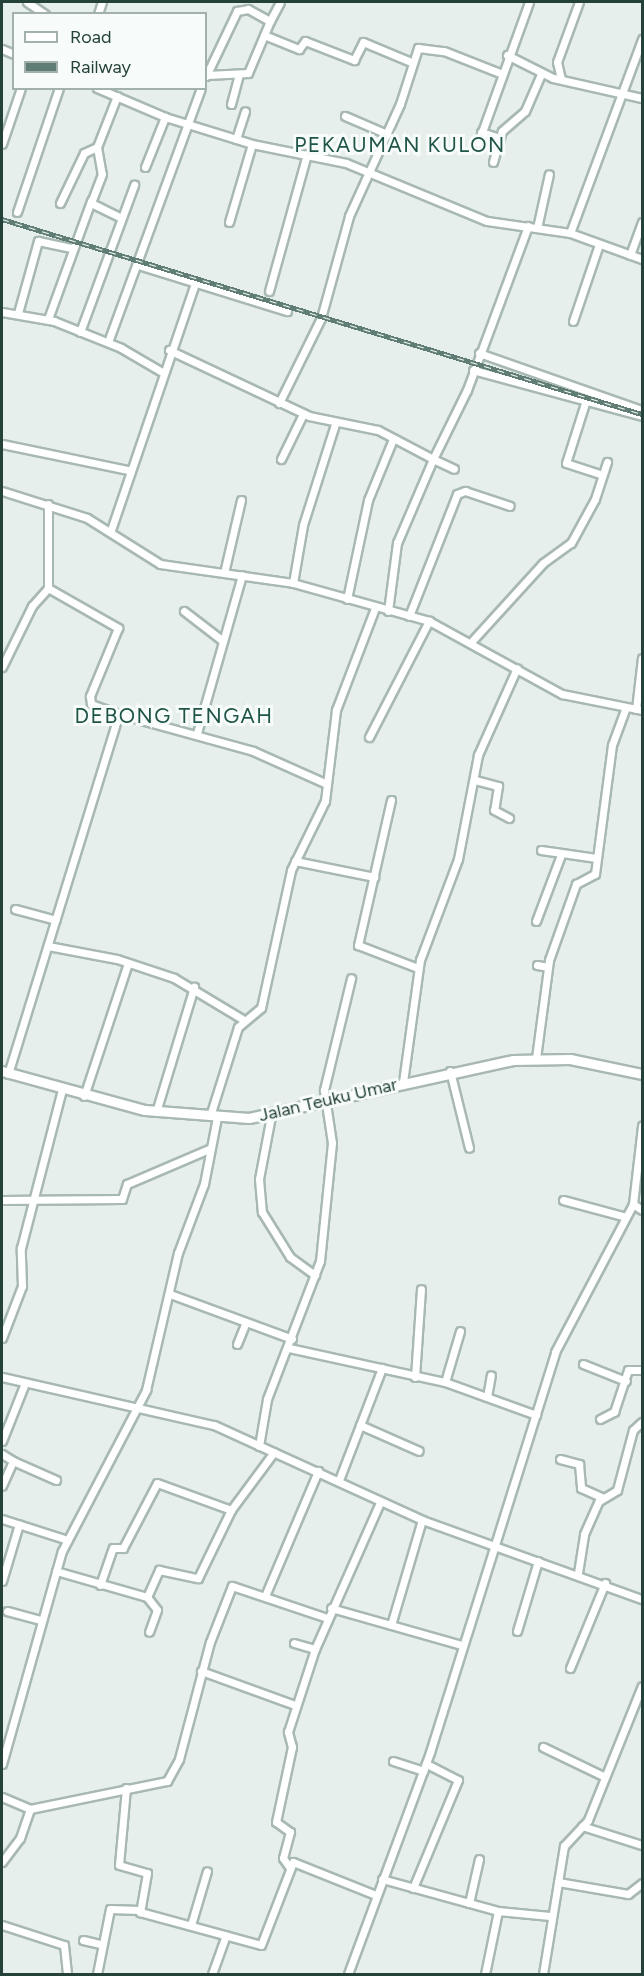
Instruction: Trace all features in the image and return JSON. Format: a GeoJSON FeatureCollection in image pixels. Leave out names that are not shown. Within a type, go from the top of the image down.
{"type":"FeatureCollection","features":[{"type":"Feature","properties":{"kind":"main road","name":"Jalan Teuku Umar"},"geometry":{"type":"LineString","coordinates":[[5,1072],[84,1096],[156,1112],[213,1117],[272,1116],[450,1071],[513,1060],[536,1058],[642,1074]]}},
{"type":"Feature","properties":{"kind":"street"},"geometry":{"type":"LineString","coordinates":[[27,2],[42,12]]}},
{"type":"Feature","properties":{"kind":"street"},"geometry":{"type":"LineString","coordinates":[[207,76],[239,75],[249,71],[280,2]]}},
{"type":"Feature","properties":{"kind":"street"},"geometry":{"type":"LineString","coordinates":[[478,143],[500,73],[529,2]]}},
{"type":"Feature","properties":{"kind":"street"},"geometry":{"type":"LineString","coordinates":[[561,77],[557,62],[579,2]]}},
{"type":"Feature","properties":{"kind":"street"},"geometry":{"type":"LineString","coordinates":[[207,74],[237,11],[248,9],[270,21]]}},
{"type":"Feature","properties":{"kind":"street"},"geometry":{"type":"LineString","coordinates":[[264,35],[299,49],[304,41],[354,60],[365,43],[411,62]]}},
{"type":"Feature","properties":{"kind":"street"},"geometry":{"type":"LineString","coordinates":[[570,233],[642,39]]}},
{"type":"Feature","properties":{"kind":"street"},"geometry":{"type":"LineString","coordinates":[[279,403],[321,318],[349,216],[387,134],[411,62],[421,45],[500,73]]}},
{"type":"Feature","properties":{"kind":"street"},"geometry":{"type":"LineString","coordinates":[[508,54],[541,74],[623,90],[642,98]]}},
{"type":"Feature","properties":{"kind":"street"},"geometry":{"type":"LineString","coordinates":[[493,162],[499,138],[525,111],[541,74]]}},
{"type":"Feature","properties":{"kind":"street"},"geometry":{"type":"LineString","coordinates":[[231,104],[239,75]]}},
{"type":"Feature","properties":{"kind":"street"},"geometry":{"type":"LineString","coordinates":[[2,144],[20,90]]}},
{"type":"Feature","properties":{"kind":"street"},"geometry":{"type":"LineString","coordinates":[[17,212],[58,90]]}},
{"type":"Feature","properties":{"kind":"street"},"geometry":{"type":"LineString","coordinates":[[102,90],[165,117],[252,144],[307,154],[369,171],[468,215],[570,233],[642,259]]}},
{"type":"Feature","properties":{"kind":"street"},"geometry":{"type":"LineString","coordinates":[[108,342],[200,90]]}},
{"type":"Feature","properties":{"kind":"street"},"geometry":{"type":"LineString","coordinates":[[48,320],[72,248],[102,174],[97,147],[117,96]]}},
{"type":"Feature","properties":{"kind":"street"},"geometry":{"type":"LineString","coordinates":[[236,139],[245,111]]}},
{"type":"Feature","properties":{"kind":"street"},"geometry":{"type":"LineString","coordinates":[[345,116],[387,134]]}},
{"type":"Feature","properties":{"kind":"street"},"geometry":{"type":"LineString","coordinates":[[145,167],[165,117]]}},
{"type":"Feature","properties":{"kind":"street"},"geometry":{"type":"LineString","coordinates":[[481,132],[499,138]]}},
{"type":"Feature","properties":{"kind":"street"},"geometry":{"type":"LineString","coordinates":[[229,222],[252,144]]}},
{"type":"Feature","properties":{"kind":"street"},"geometry":{"type":"LineString","coordinates":[[60,203],[84,153],[97,147]]}},
{"type":"Feature","properties":{"kind":"street"},"geometry":{"type":"LineString","coordinates":[[269,291],[307,154]]}},
{"type":"Feature","properties":{"kind":"street"},"geometry":{"type":"LineString","coordinates":[[537,228],[549,174]]}},
{"type":"Feature","properties":{"kind":"street"},"geometry":{"type":"LineString","coordinates":[[80,332],[120,217],[134,185]]}},
{"type":"Feature","properties":{"kind":"street"},"geometry":{"type":"LineString","coordinates":[[92,199],[97,209],[120,217]]}},
{"type":"Feature","properties":{"kind":"street"},"geometry":{"type":"LineString","coordinates":[[630,255],[642,222]]}},
{"type":"Feature","properties":{"kind":"street"},"geometry":{"type":"LineString","coordinates":[[388,611],[397,543],[473,370],[528,226]]}},
{"type":"Feature","properties":{"kind":"street"},"geometry":{"type":"LineString","coordinates":[[18,313],[38,241],[72,248]]}},
{"type":"Feature","properties":{"kind":"street"},"geometry":{"type":"LineString","coordinates":[[573,321],[599,244]]}},
{"type":"Feature","properties":{"kind":"street"},"geometry":{"type":"LineString","coordinates":[[138,265],[287,311]]}},
{"type":"Feature","properties":{"kind":"street"},"geometry":{"type":"LineString","coordinates":[[111,530],[128,470],[153,414],[169,350],[195,283]]}},
{"type":"Feature","properties":{"kind":"street"},"geometry":{"type":"LineString","coordinates":[[2,312],[48,320],[108,342],[162,372]]}},
{"type":"Feature","properties":{"kind":"street"},"geometry":{"type":"LineString","coordinates":[[169,350],[303,414],[334,424],[378,430],[454,469]]}},
{"type":"Feature","properties":{"kind":"street"},"geometry":{"type":"LineString","coordinates":[[479,353],[642,410]]}},
{"type":"Feature","properties":{"kind":"street"},"geometry":{"type":"LineString","coordinates":[[473,370],[642,416]]}},
{"type":"Feature","properties":{"kind":"street"},"geometry":{"type":"LineString","coordinates":[[586,400],[566,463],[602,475]]}},
{"type":"Feature","properties":{"kind":"street"},"geometry":{"type":"LineString","coordinates":[[281,459],[303,414]]}},
{"type":"Feature","properties":{"kind":"street"},"geometry":{"type":"LineString","coordinates":[[292,583],[303,525],[334,424]]}},
{"type":"Feature","properties":{"kind":"street"},"geometry":{"type":"LineString","coordinates":[[347,599],[368,500],[393,439]]}},
{"type":"Feature","properties":{"kind":"street"},"geometry":{"type":"LineString","coordinates":[[2,444],[128,470]]}},
{"type":"Feature","properties":{"kind":"street"},"geometry":{"type":"LineString","coordinates":[[472,641],[543,563],[571,543],[608,462]]}},
{"type":"Feature","properties":{"kind":"street"},"geometry":{"type":"LineString","coordinates":[[2,491],[48,504],[111,530],[160,564],[292,583],[375,608],[429,621],[472,641],[562,694],[639,710],[642,658]]}},
{"type":"Feature","properties":{"kind":"street"},"geometry":{"type":"LineString","coordinates":[[409,616],[457,494],[465,491],[510,506]]}},
{"type":"Feature","properties":{"kind":"street"},"geometry":{"type":"LineString","coordinates":[[224,573],[241,500]]}},
{"type":"Feature","properties":{"kind":"street"},"geometry":{"type":"LineString","coordinates":[[2,667],[32,606],[48,588],[48,504]]}},
{"type":"Feature","properties":{"kind":"street"},"geometry":{"type":"LineString","coordinates":[[196,733],[242,575]]}},
{"type":"Feature","properties":{"kind":"street"},"geometry":{"type":"LineString","coordinates":[[48,588],[118,628],[90,696],[91,704],[119,714],[196,733],[327,784]]}},
{"type":"Feature","properties":{"kind":"street"},"geometry":{"type":"LineString","coordinates":[[2,1764],[40,1620],[56,1571],[68,1540],[137,1409],[170,1294],[178,1253],[204,1184],[213,1117],[244,1020],[261,1008],[296,861],[316,826],[327,784],[336,710],[375,608]]}},
{"type":"Feature","properties":{"kind":"street"},"geometry":{"type":"LineString","coordinates":[[184,611],[223,642]]}},
{"type":"Feature","properties":{"kind":"street"},"geometry":{"type":"LineString","coordinates":[[369,737],[429,621]]}},
{"type":"Feature","properties":{"kind":"street"},"geometry":{"type":"LineString","coordinates":[[403,1082],[418,968],[458,859],[475,780],[493,714],[517,668]]}},
{"type":"Feature","properties":{"kind":"street"},"geometry":{"type":"LineString","coordinates":[[536,1058],[548,967],[576,884],[593,877],[612,745],[626,707]]}},
{"type":"Feature","properties":{"kind":"street"},"geometry":{"type":"LineString","coordinates":[[5,1072],[48,946],[119,714]]}},
{"type":"Feature","properties":{"kind":"street"},"geometry":{"type":"LineString","coordinates":[[475,780],[498,786],[494,810],[509,818]]}},
{"type":"Feature","properties":{"kind":"street"},"geometry":{"type":"LineString","coordinates":[[391,800],[358,945],[418,968]]}},
{"type":"Feature","properties":{"kind":"street"},"geometry":{"type":"LineString","coordinates":[[541,850],[561,855],[596,858]]}},
{"type":"Feature","properties":{"kind":"street"},"geometry":{"type":"LineString","coordinates":[[536,921],[561,855]]}},
{"type":"Feature","properties":{"kind":"street"},"geometry":{"type":"LineString","coordinates":[[296,861],[374,878]]}},
{"type":"Feature","properties":{"kind":"street"},"geometry":{"type":"LineString","coordinates":[[15,909],[56,920]]}},
{"type":"Feature","properties":{"kind":"street"},"geometry":{"type":"LineString","coordinates":[[48,946],[128,963],[194,987],[244,1020]]}},
{"type":"Feature","properties":{"kind":"street"},"geometry":{"type":"LineString","coordinates":[[84,1096],[128,963]]}},
{"type":"Feature","properties":{"kind":"street"},"geometry":{"type":"LineString","coordinates":[[537,965],[548,967]]}},
{"type":"Feature","properties":{"kind":"street"},"geometry":{"type":"LineString","coordinates":[[259,1446],[267,1399],[289,1348],[315,1275],[332,1163],[325,1083],[351,978]]}},
{"type":"Feature","properties":{"kind":"street"},"geometry":{"type":"LineString","coordinates":[[156,1112],[194,987]]}},
{"type":"Feature","properties":{"kind":"street"},"geometry":{"type":"LineString","coordinates":[[450,1071],[469,1148]]}},
{"type":"Feature","properties":{"kind":"street"},"geometry":{"type":"LineString","coordinates":[[2,1338],[22,1286],[18,1259],[37,1198],[62,1090]]}},
{"type":"Feature","properties":{"kind":"street"},"geometry":{"type":"LineString","coordinates":[[272,1116],[259,1179],[262,1212],[290,1257],[315,1275]]}},
{"type":"Feature","properties":{"kind":"street"},"geometry":{"type":"LineString","coordinates":[[348,1974],[425,1768],[493,1547],[562,1336],[633,1204],[642,1126]]}},
{"type":"Feature","properties":{"kind":"street"},"geometry":{"type":"LineString","coordinates":[[2,1200],[122,1199],[127,1184],[209,1149]]}},
{"type":"Feature","properties":{"kind":"street"},"geometry":{"type":"LineString","coordinates":[[563,1200],[626,1217]]}},
{"type":"Feature","properties":{"kind":"street"},"geometry":{"type":"LineString","coordinates":[[633,1204],[642,1210]]}},
{"type":"Feature","properties":{"kind":"street"},"geometry":{"type":"LineString","coordinates":[[415,1377],[421,1289]]}},
{"type":"Feature","properties":{"kind":"street"},"geometry":{"type":"LineString","coordinates":[[170,1294],[198,1300],[245,1324],[292,1339]]}},
{"type":"Feature","properties":{"kind":"street"},"geometry":{"type":"LineString","coordinates":[[237,1344],[245,1324]]}},
{"type":"Feature","properties":{"kind":"street"},"geometry":{"type":"LineString","coordinates":[[445,1382],[460,1331]]}},
{"type":"Feature","properties":{"kind":"street"},"geometry":{"type":"LineString","coordinates":[[289,1348],[445,1382],[536,1416]]}},
{"type":"Feature","properties":{"kind":"street"},"geometry":{"type":"LineString","coordinates":[[583,1364],[626,1381]]}},
{"type":"Feature","properties":{"kind":"street"},"geometry":{"type":"LineString","coordinates":[[339,1480],[382,1368]]}},
{"type":"Feature","properties":{"kind":"street"},"geometry":{"type":"LineString","coordinates":[[600,1419],[614,1412],[628,1370],[642,1370]]}},
{"type":"Feature","properties":{"kind":"street"},"geometry":{"type":"LineString","coordinates":[[487,1397],[491,1375]]}},
{"type":"Feature","properties":{"kind":"street"},"geometry":{"type":"LineString","coordinates":[[2,1377],[137,1409],[194,1418],[339,1480],[380,1502],[422,1520],[493,1547],[578,1573],[642,1599]]}},
{"type":"Feature","properties":{"kind":"street"},"geometry":{"type":"LineString","coordinates":[[2,1441],[25,1383]]}},
{"type":"Feature","properties":{"kind":"street"},"geometry":{"type":"LineString","coordinates":[[578,1573],[583,1537],[603,1498],[617,1490],[633,1430],[642,1422]]}},
{"type":"Feature","properties":{"kind":"street"},"geometry":{"type":"LineString","coordinates":[[360,1425],[419,1451]]}},
{"type":"Feature","properties":{"kind":"street"},"geometry":{"type":"LineString","coordinates":[[147,1597],[159,1570],[193,1579],[202,1575],[231,1510],[274,1452]]}},
{"type":"Feature","properties":{"kind":"street"},"geometry":{"type":"LineString","coordinates":[[2,1454],[56,1480]]}},
{"type":"Feature","properties":{"kind":"street"},"geometry":{"type":"LineString","coordinates":[[560,1459],[579,1464],[581,1488],[603,1498]]}},
{"type":"Feature","properties":{"kind":"street"},"geometry":{"type":"LineString","coordinates":[[2,1484],[13,1461]]}},
{"type":"Feature","properties":{"kind":"street"},"geometry":{"type":"LineString","coordinates":[[265,1596],[318,1471]]}},
{"type":"Feature","properties":{"kind":"street"},"geometry":{"type":"LineString","coordinates":[[100,1585],[114,1548],[123,1548],[157,1483],[231,1510]]}},
{"type":"Feature","properties":{"kind":"street"},"geometry":{"type":"LineString","coordinates":[[290,1868],[283,1858],[290,1832],[276,1822],[295,1704],[327,1618],[380,1502]]}},
{"type":"Feature","properties":{"kind":"street"},"geometry":{"type":"LineString","coordinates":[[2,1519],[68,1540]]}},
{"type":"Feature","properties":{"kind":"street"},"geometry":{"type":"LineString","coordinates":[[390,1625],[422,1520]]}},
{"type":"Feature","properties":{"kind":"street"},"geometry":{"type":"LineString","coordinates":[[2,1581],[20,1524]]}},
{"type":"Feature","properties":{"kind":"street"},"geometry":{"type":"LineString","coordinates":[[517,1631],[538,1561]]}},
{"type":"Feature","properties":{"kind":"street"},"geometry":{"type":"LineString","coordinates":[[56,1571],[147,1597],[157,1611],[148,1632]]}},
{"type":"Feature","properties":{"kind":"street"},"geometry":{"type":"LineString","coordinates":[[570,1668],[605,1583]]}},
{"type":"Feature","properties":{"kind":"street"},"geometry":{"type":"LineString","coordinates":[[2,1797],[30,1809],[126,1788],[157,1785],[174,1772],[201,1671],[231,1586],[327,1618]]}},
{"type":"Feature","properties":{"kind":"street"},"geometry":{"type":"LineString","coordinates":[[332,1608],[462,1645]]}},
{"type":"Feature","properties":{"kind":"street"},"geometry":{"type":"LineString","coordinates":[[7,1611],[40,1620]]}},
{"type":"Feature","properties":{"kind":"street"},"geometry":{"type":"LineString","coordinates":[[294,1643],[315,1649]]}},
{"type":"Feature","properties":{"kind":"street"},"geometry":{"type":"LineString","coordinates":[[201,1671],[295,1704]]}},
{"type":"Feature","properties":{"kind":"street"},"geometry":{"type":"LineString","coordinates":[[543,1974],[550,1916],[564,1846],[582,1826],[641,1696],[642,1686]]}},
{"type":"Feature","properties":{"kind":"street"},"geometry":{"type":"LineString","coordinates":[[543,1748],[603,1776]]}},
{"type":"Feature","properties":{"kind":"street"},"geometry":{"type":"LineString","coordinates":[[393,1761],[425,1768],[458,1780],[413,1888]]}},
{"type":"Feature","properties":{"kind":"street"},"geometry":{"type":"LineString","coordinates":[[126,1788],[119,1865],[147,1873],[139,1910]]}},
{"type":"Feature","properties":{"kind":"street"},"geometry":{"type":"LineString","coordinates":[[2,1862],[20,1838],[30,1809]]}},
{"type":"Feature","properties":{"kind":"street"},"geometry":{"type":"LineString","coordinates":[[582,1826],[642,1845]]}},
{"type":"Feature","properties":{"kind":"street"},"geometry":{"type":"LineString","coordinates":[[469,1903],[480,1859]]}},
{"type":"Feature","properties":{"kind":"street"},"geometry":{"type":"LineString","coordinates":[[97,1974],[101,1944],[110,1909],[139,1910],[265,1944],[290,1868],[297,1862],[376,1895]]}},
{"type":"Feature","properties":{"kind":"street"},"geometry":{"type":"LineString","coordinates":[[191,1925],[207,1871]]}},
{"type":"Feature","properties":{"kind":"street"},"geometry":{"type":"LineString","coordinates":[[382,1879],[498,1911],[550,1916]]}},
{"type":"Feature","properties":{"kind":"street"},"geometry":{"type":"LineString","coordinates":[[558,1882],[628,1894],[642,1883]]}},
{"type":"Feature","properties":{"kind":"street"},"geometry":{"type":"LineString","coordinates":[[485,1974],[498,1911]]}},
{"type":"Feature","properties":{"kind":"street"},"geometry":{"type":"LineString","coordinates":[[2,1925],[63,1945],[68,1974]]}},
{"type":"Feature","properties":{"kind":"street"},"geometry":{"type":"LineString","coordinates":[[212,1974],[226,1935]]}},
{"type":"Feature","properties":{"kind":"street"},"geometry":{"type":"LineString","coordinates":[[83,1940],[101,1944]]}},
{"type":"Feature","properties":{"kind":"railway"},"geometry":{"type":"LineString","coordinates":[[2,219],[642,414]]}},
{"type":"Feature","properties":{"kind":"district","name":"PEKAUMAN KULON"},"geometry":{"type":"Point","coordinates":[400,145]}},
{"type":"Feature","properties":{"kind":"district","name":"DEBONG TENGAH"},"geometry":{"type":"Point","coordinates":[174,716]}}]}
